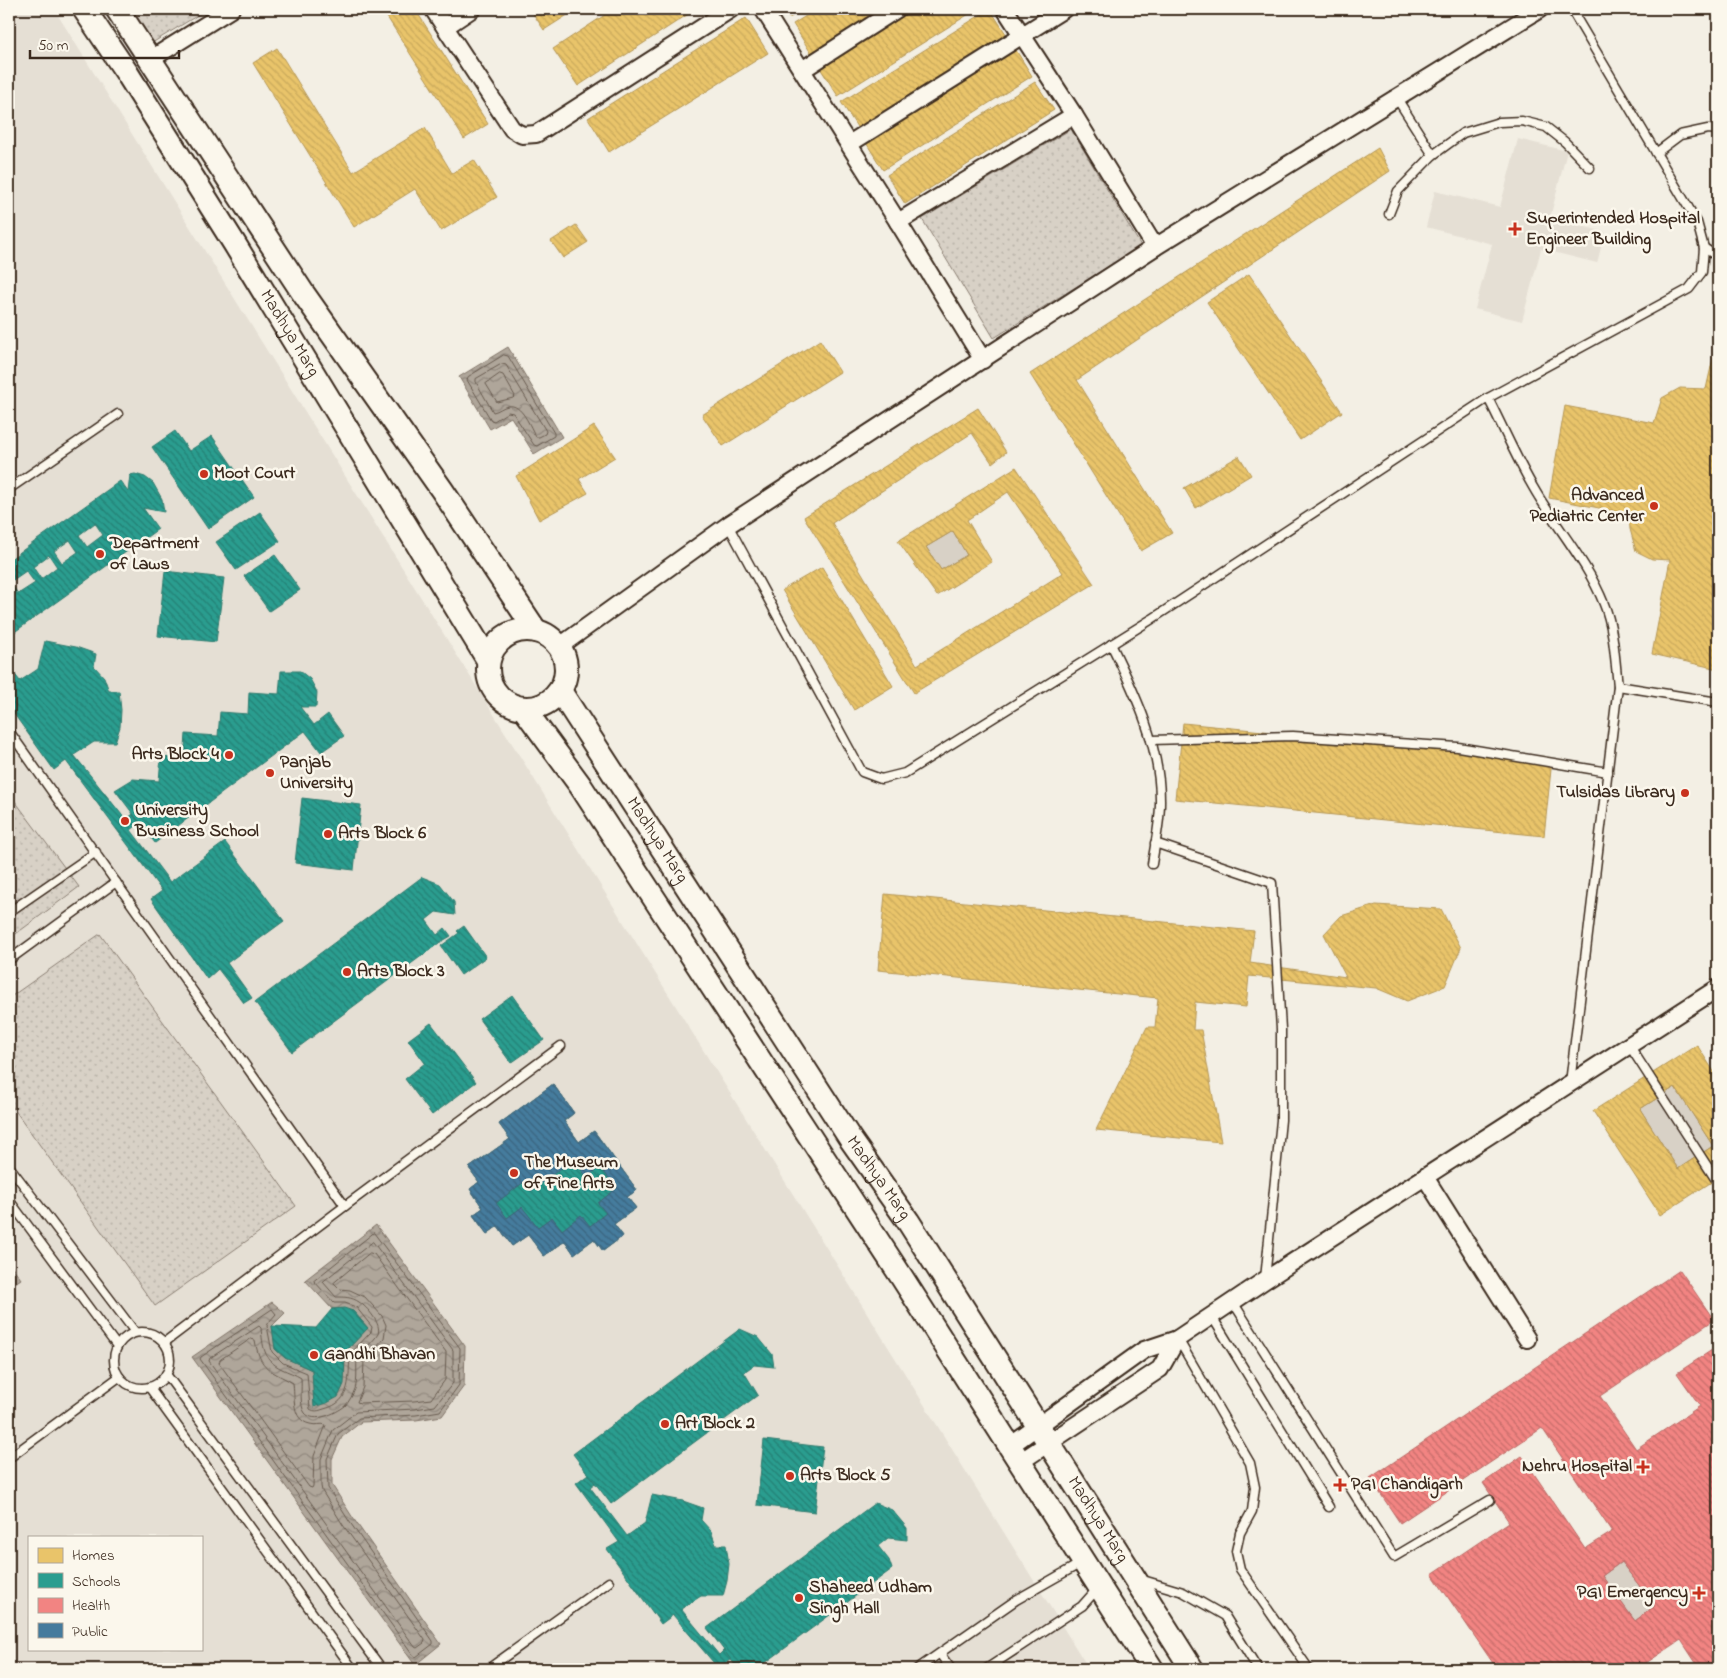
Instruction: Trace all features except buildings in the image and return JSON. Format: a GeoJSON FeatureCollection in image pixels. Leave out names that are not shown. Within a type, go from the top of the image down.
{"type":"FeatureCollection","features":[{"type":"Feature","properties":{"kind":"main road","name":"Madhya Marg"},"geometry":{"type":"LineString","coordinates":[[84,9],[127,73],[234,243],[488,660]]}},
{"type":"Feature","properties":{"kind":"main road"},"geometry":{"type":"LineString","coordinates":[[118,9],[304,293],[442,490],[536,631]]}},
{"type":"Feature","properties":{"kind":"main road"},"geometry":{"type":"LineString","coordinates":[[524,630],[536,631],[549,636],[560,646],[567,670],[565,681],[560,691],[550,701],[538,707],[524,709],[511,706],[500,698],[491,687],[487,674],[488,660],[493,649],[511,633],[524,630]]}},
{"type":"Feature","properties":{"kind":"main road","name":"Madhya Marg"},"geometry":{"type":"LineString","coordinates":[[560,691],[851,1140],[908,1221],[1192,1669]]}},
{"type":"Feature","properties":{"kind":"main road","name":"Madhya Marg"},"geometry":{"type":"LineString","coordinates":[[524,709],[580,785],[1015,1454],[1152,1669]]}},
{"type":"Feature","properties":{"kind":"street"},"geometry":{"type":"LineString","coordinates":[[150,59],[231,9]]}},
{"type":"Feature","properties":{"kind":"street"},"geometry":{"type":"LineString","coordinates":[[433,9],[512,129],[522,135],[536,134],[731,9]]}},
{"type":"Feature","properties":{"kind":"street"},"geometry":{"type":"LineString","coordinates":[[445,27],[472,9]]}},
{"type":"Feature","properties":{"kind":"street"},"geometry":{"type":"LineString","coordinates":[[763,9],[983,360]]}},
{"type":"Feature","properties":{"kind":"street"},"geometry":{"type":"LineString","coordinates":[[802,70],[897,9]]}},
{"type":"Feature","properties":{"kind":"street"},"geometry":{"type":"LineString","coordinates":[[1005,9],[1018,22],[1155,247]]}},
{"type":"Feature","properties":{"kind":"street"},"geometry":{"type":"LineString","coordinates":[[849,144],[1018,22],[1064,9]]}},
{"type":"Feature","properties":{"kind":"street"},"geometry":{"type":"LineString","coordinates":[[560,646],[728,525],[1155,247],[1540,9]]}},
{"type":"Feature","properties":{"kind":"street"},"geometry":{"type":"LineString","coordinates":[[898,222],[1074,115]]}},
{"type":"Feature","properties":{"kind":"street"},"geometry":{"type":"LineString","coordinates":[[1044,1435],[1144,1350],[1177,1338],[1718,988]]}},
{"type":"Feature","properties":{"kind":"street"},"geometry":{"type":"LineString","coordinates":[[1425,1177],[1528,1339]]}},
{"type":"Feature","properties":{"kind":"street"},"geometry":{"type":"LineString","coordinates":[[1015,1454],[1044,1435],[1160,1369],[1177,1338]]}},
{"type":"Feature","properties":{"kind":"lane"},"geometry":{"type":"LineString","coordinates":[[728,525],[862,772],[881,779],[905,773],[1111,644],[1488,398],[1689,289],[1702,272],[1704,248],[1697,222],[1571,9]]}},
{"type":"Feature","properties":{"kind":"lane"},"geometry":{"type":"LineString","coordinates":[[1396,97],[1433,155]]}},
{"type":"Feature","properties":{"kind":"lane"},"geometry":{"type":"LineString","coordinates":[[1389,214],[1398,191],[1433,155],[1463,133],[1499,122],[1522,120],[1546,128],[1565,142],[1590,168]]}},
{"type":"Feature","properties":{"kind":"lane"},"geometry":{"type":"LineString","coordinates":[[1656,153],[1680,135],[1718,130]]}},
{"type":"Feature","properties":{"kind":"lane"},"geometry":{"type":"LineString","coordinates":[[1704,248],[1718,257]]}},
{"type":"Feature","properties":{"kind":"lane"},"geometry":{"type":"LineString","coordinates":[[1488,398],[1532,486],[1561,532],[1586,566],[1605,605],[1613,644],[1618,686],[1570,1084]]}},
{"type":"Feature","properties":{"kind":"lane"},"geometry":{"type":"LineString","coordinates":[[9,489],[118,414]]}},
{"type":"Feature","properties":{"kind":"lane"},"geometry":{"type":"LineString","coordinates":[[1111,644],[1147,725],[1158,766],[1160,803],[1152,864]]}},
{"type":"Feature","properties":{"kind":"lane"},"geometry":{"type":"LineString","coordinates":[[1618,686],[1718,702]]}},
{"type":"Feature","properties":{"kind":"lane"},"geometry":{"type":"LineString","coordinates":[[9,731],[345,1206]]}},
{"type":"Feature","properties":{"kind":"lane"},"geometry":{"type":"LineString","coordinates":[[1151,740],[1293,736],[1458,746],[1608,772]]}},
{"type":"Feature","properties":{"kind":"lane"},"geometry":{"type":"LineString","coordinates":[[1155,843],[1272,883],[1280,1030],[1281,1120],[1264,1280]]}},
{"type":"Feature","properties":{"kind":"lane"},"geometry":{"type":"LineString","coordinates":[[9,912],[96,852]]}},
{"type":"Feature","properties":{"kind":"lane"},"geometry":{"type":"LineString","coordinates":[[9,960],[116,882]]}},
{"type":"Feature","properties":{"kind":"lane"},"geometry":{"type":"LineString","coordinates":[[1629,1045],[1718,1183]]}},
{"type":"Feature","properties":{"kind":"lane"},"geometry":{"type":"LineString","coordinates":[[165,1342],[561,1046]]}},
{"type":"Feature","properties":{"kind":"lane"},"geometry":{"type":"LineString","coordinates":[[9,1166],[135,1332]]}},
{"type":"Feature","properties":{"kind":"lane"},"geometry":{"type":"LineString","coordinates":[[9,1200],[117,1346]]}},
{"type":"Feature","properties":{"kind":"lane"},"geometry":{"type":"LineString","coordinates":[[1233,1302],[1394,1557],[1490,1500]]}},
{"type":"Feature","properties":{"kind":"lane"},"geometry":{"type":"LineString","coordinates":[[1212,1315],[1329,1507]]}},
{"type":"Feature","properties":{"kind":"lane"},"geometry":{"type":"LineString","coordinates":[[135,1332],[146,1332],[156,1335],[165,1342],[170,1354],[170,1364],[166,1374],[159,1382],[149,1387],[138,1388],[129,1386],[119,1377],[114,1367],[113,1356],[117,1346],[124,1337],[135,1332]]}},
{"type":"Feature","properties":{"kind":"lane"},"geometry":{"type":"LineString","coordinates":[[1177,1338],[1250,1463],[1255,1487],[1252,1511],[1240,1533],[1236,1551],[1240,1569],[1309,1669]]}},
{"type":"Feature","properties":{"kind":"lane"},"geometry":{"type":"LineString","coordinates":[[166,1374],[382,1669]]}},
{"type":"Feature","properties":{"kind":"lane"},"geometry":{"type":"LineString","coordinates":[[9,1458],[119,1377]]}},
{"type":"Feature","properties":{"kind":"lane"},"geometry":{"type":"LineString","coordinates":[[149,1387],[353,1669]]}},
{"type":"Feature","properties":{"kind":"lane"},"geometry":{"type":"LineString","coordinates":[[917,1669],[1016,1600],[1084,1561]]}},
{"type":"Feature","properties":{"kind":"lane"},"geometry":{"type":"LineString","coordinates":[[1134,1578],[1183,1592],[1225,1616],[1258,1669]]}},
{"type":"Feature","properties":{"kind":"lane"},"geometry":{"type":"LineString","coordinates":[[488,1669],[610,1582]]}},
{"type":"Feature","properties":{"kind":"lane"},"geometry":{"type":"LineString","coordinates":[[986,1669],[1082,1606],[1100,1587]]}},
{"type":"Feature","properties":{"kind":"lane"},"geometry":{"type":"LineString","coordinates":[[940,1654],[951,1669]]}},
{"type":"Feature","properties":{"kind":"shaded area","name":"Panjab University"},"geometry":{"type":"Polygon","coordinates":[[[9,9],[54,9],[1089,1669],[9,1669],[9,9]]]}},
{"type":"Feature","properties":{"kind":"shaded area"},"geometry":{"type":"Polygon","coordinates":[[[130,9],[208,9],[152,43],[130,9]]]}},
{"type":"Feature","properties":{"kind":"shaded area"},"geometry":{"type":"Polygon","coordinates":[[[1071,129],[1141,246],[994,338],[922,219],[1071,129]]]}},
{"type":"Feature","properties":{"kind":"shaded area","name":"Superintended Hospital Engineer Building"},"geometry":{"type":"Polygon","coordinates":[[[1518,139],[1567,151],[1550,218],[1605,232],[1597,263],[1541,249],[1522,321],[1475,309],[1492,244],[1426,227],[1435,191],[1500,207],[1518,139]]]}},
{"type":"Feature","properties":{"kind":"shaded area"},"geometry":{"type":"Polygon","coordinates":[[[953,531],[967,555],[941,570],[926,547],[953,531]]]}},
{"type":"Feature","properties":{"kind":"shaded area"},"geometry":{"type":"Polygon","coordinates":[[[9,793],[79,887],[9,939],[9,793]]]}},
{"type":"Feature","properties":{"kind":"shaded area"},"geometry":{"type":"Polygon","coordinates":[[[100,934],[296,1206],[155,1306],[9,1102],[9,998],[100,934]]]}},
{"type":"Feature","properties":{"kind":"shaded area"},"geometry":{"type":"Polygon","coordinates":[[[1675,1087],[1713,1146],[1678,1169],[1640,1109],[1675,1087]]]}},
{"type":"Feature","properties":{"kind":"shaded area"},"geometry":{"type":"Polygon","coordinates":[[[1621,1562],[1655,1606],[1635,1621],[1602,1576],[1621,1562]]]}},
{"type":"Feature","properties":{"kind":"water"},"geometry":{"type":"Polygon","coordinates":[[[508,347],[562,437],[534,454],[511,417],[490,429],[459,377],[508,347]]]}},
{"type":"Feature","properties":{"kind":"water"},"geometry":{"type":"Polygon","coordinates":[[[376,1225],[465,1346],[464,1386],[442,1416],[416,1420],[361,1422],[342,1437],[332,1459],[332,1485],[441,1644],[415,1665],[192,1357],[272,1302],[285,1313],[272,1326],[275,1349],[285,1358],[312,1370],[314,1406],[333,1399],[339,1394],[344,1381],[345,1352],[368,1328],[353,1311],[332,1309],[305,1280],[376,1225]]]}},
{"type":"Feature","properties":{"kind":"water"},"geometry":{"type":"Polygon","coordinates":[[[9,1262],[21,1279],[9,1287],[9,1262]]]}},
{"type":"Feature","properties":{"kind":"place","name":"Superintended Hospital Engineer Building"},"geometry":{"type":"Point","coordinates":[1515,229]}},
{"type":"Feature","properties":{"kind":"place","name":"Moot Court"},"geometry":{"type":"Point","coordinates":[204,474]}},
{"type":"Feature","properties":{"kind":"place","name":"Advanced Pediatric Center"},"geometry":{"type":"Point","coordinates":[1654,506]}},
{"type":"Feature","properties":{"kind":"place","name":"Department of Laws"},"geometry":{"type":"Point","coordinates":[100,554]}},
{"type":"Feature","properties":{"kind":"place","name":"Arts Block 4"},"geometry":{"type":"Point","coordinates":[229,755]}},
{"type":"Feature","properties":{"kind":"place","name":"Panjab University"},"geometry":{"type":"Point","coordinates":[270,773]}},
{"type":"Feature","properties":{"kind":"place","name":"Tulsidas Library"},"geometry":{"type":"Point","coordinates":[1685,793]}},
{"type":"Feature","properties":{"kind":"place","name":"University Business School"},"geometry":{"type":"Point","coordinates":[125,821]}},
{"type":"Feature","properties":{"kind":"place","name":"Arts Block 6"},"geometry":{"type":"Point","coordinates":[328,834]}},
{"type":"Feature","properties":{"kind":"place","name":"Arts Block 3"},"geometry":{"type":"Point","coordinates":[347,972]}},
{"type":"Feature","properties":{"kind":"place","name":"The Museum of Fine Arts"},"geometry":{"type":"Point","coordinates":[514,1173]}},
{"type":"Feature","properties":{"kind":"place","name":"Gandhi Bhavan"},"geometry":{"type":"Point","coordinates":[314,1355]}},
{"type":"Feature","properties":{"kind":"place","name":"Art Block 2"},"geometry":{"type":"Point","coordinates":[665,1424]}},
{"type":"Feature","properties":{"kind":"place","name":"Nehru Hospital"},"geometry":{"type":"Point","coordinates":[1643,1467]}},
{"type":"Feature","properties":{"kind":"place","name":"Arts Block 5"},"geometry":{"type":"Point","coordinates":[790,1476]}},
{"type":"Feature","properties":{"kind":"place","name":"PGI Chandigarh"},"geometry":{"type":"Point","coordinates":[1340,1485]}},
{"type":"Feature","properties":{"kind":"place","name":"PGI Emergency"},"geometry":{"type":"Point","coordinates":[1699,1593]}},
{"type":"Feature","properties":{"kind":"place","name":"Shaheed Udham Singh Hall"},"geometry":{"type":"Point","coordinates":[799,1598]}}]}
